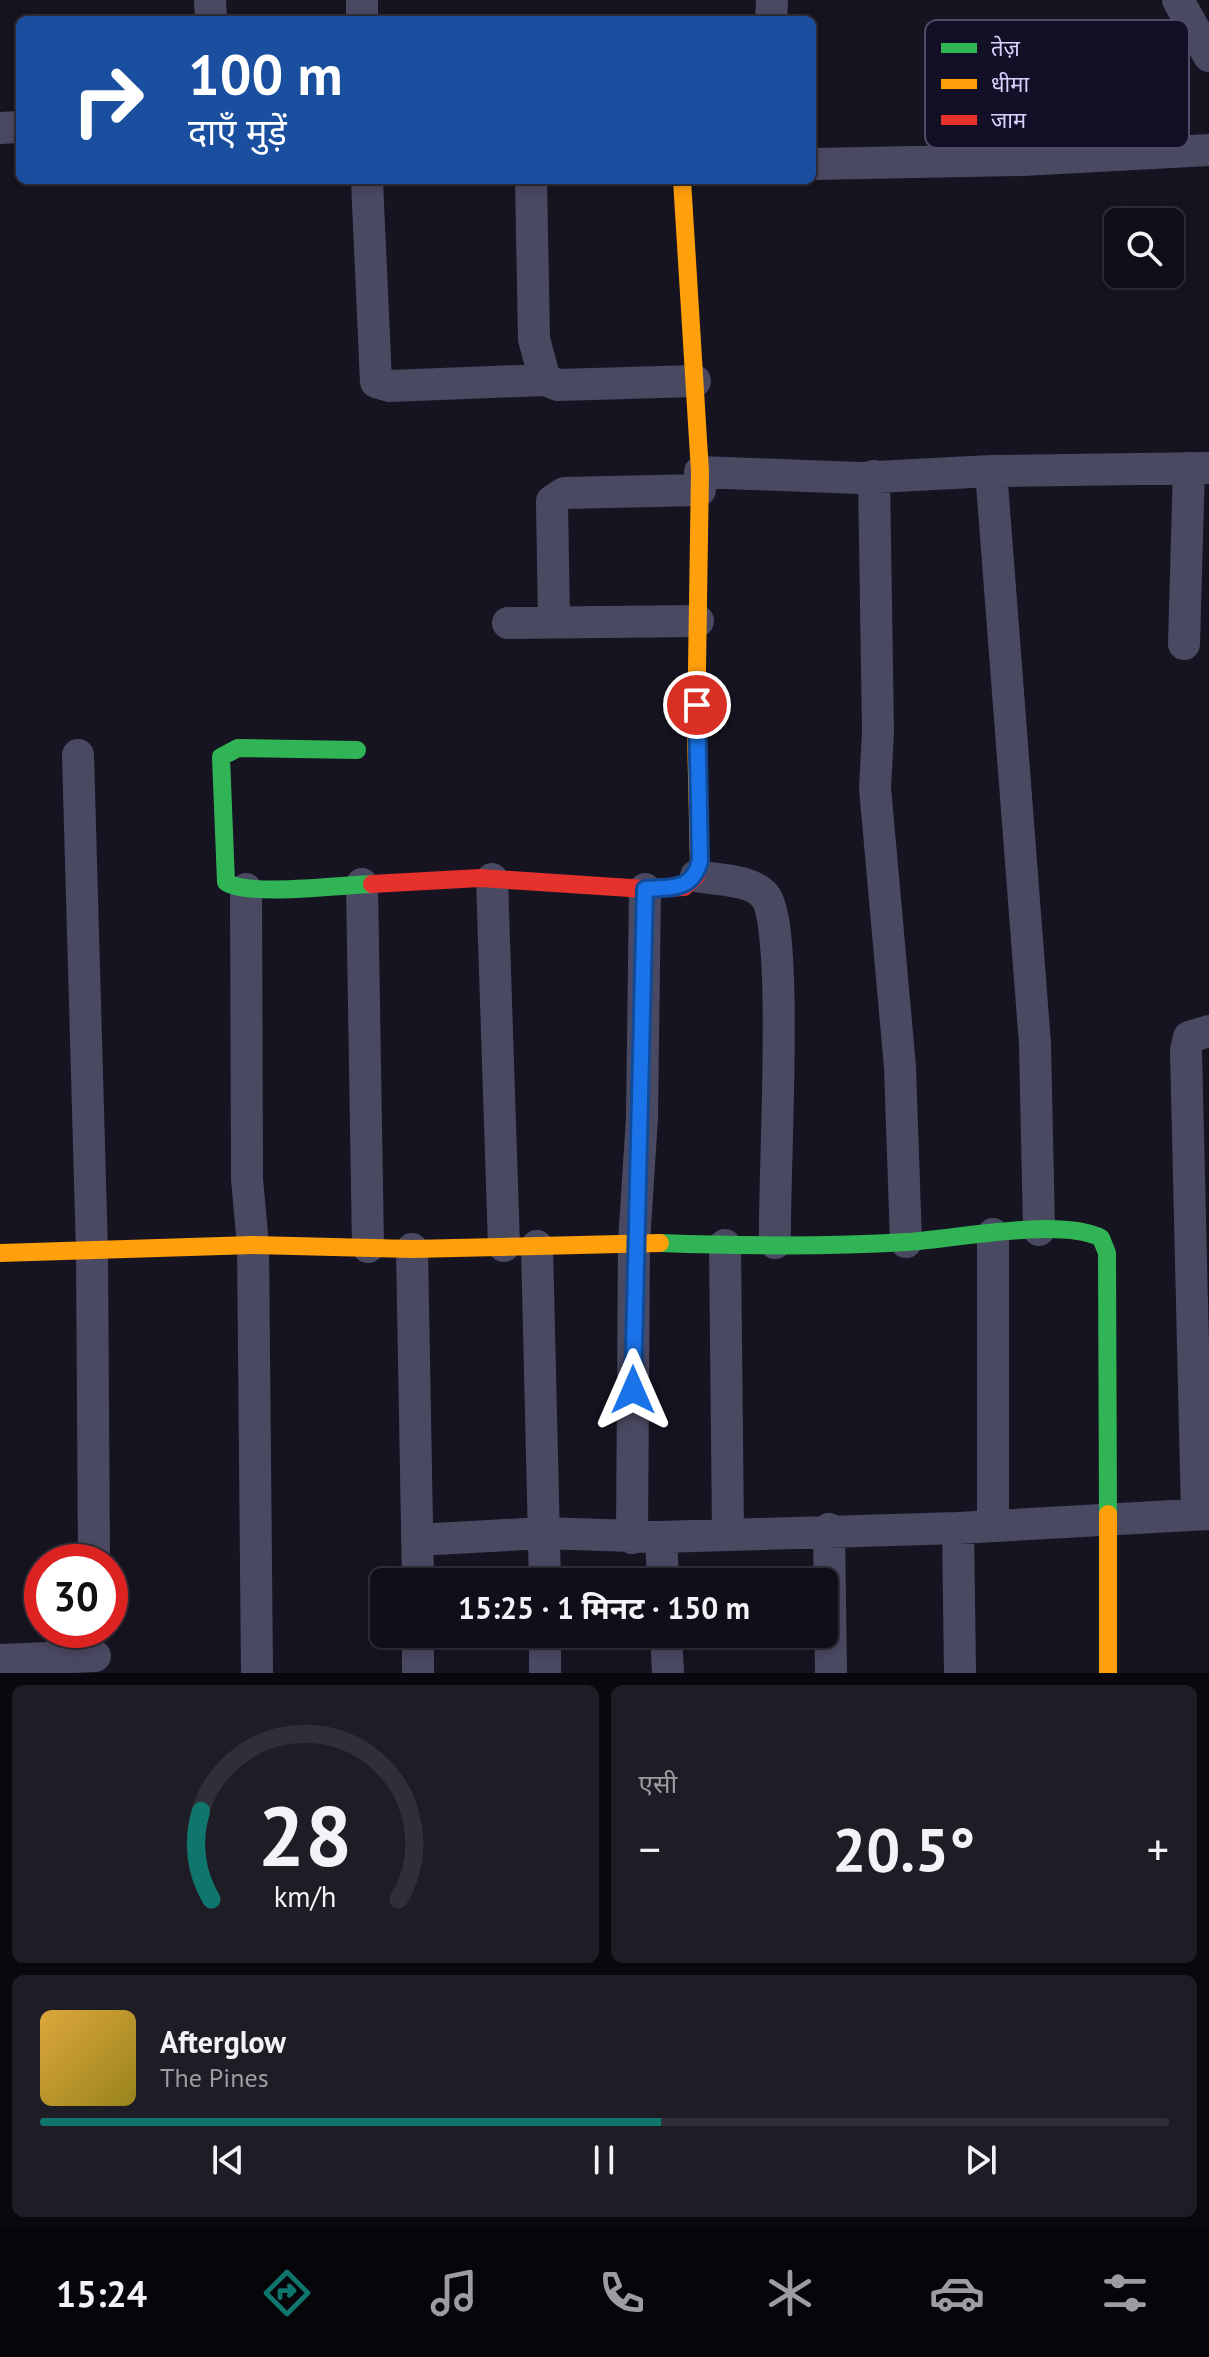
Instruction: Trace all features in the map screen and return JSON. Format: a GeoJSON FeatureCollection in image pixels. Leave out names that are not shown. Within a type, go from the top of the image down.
{"type":"FeatureCollection","features":[{"type":"Feature","properties":{"kind":"street"},"geometry":{"type":"LineString","coordinates":[[1178,0],[1209,56]]}},
{"type":"Feature","properties":{"kind":"street"},"geometry":{"type":"LineString","coordinates":[[816,164],[1009,160],[1209,150]]}},
{"type":"Feature","properties":{"kind":"street"},"geometry":{"type":"LineString","coordinates":[[367,184],[376,382],[390,386],[545,380],[558,385],[695,381]]}},
{"type":"Feature","properties":{"kind":"street"},"geometry":{"type":"LineString","coordinates":[[531,184],[534,339],[545,380]]}},
{"type":"Feature","properties":{"kind":"street"},"geometry":{"type":"LineString","coordinates":[[357,750],[238,748],[221,757],[226,882],[246,889],[492,879],[645,889],[684,887],[696,876],[700,861],[696,733],[700,481],[682,184]]}},
{"type":"Feature","properties":{"kind":"street"},"geometry":{"type":"LineString","coordinates":[[554,622],[552,501],[564,493],[700,481],[991,471],[1199,468],[1184,644]]}},
{"type":"Feature","properties":{"kind":"street"},"geometry":{"type":"LineString","coordinates":[[991,471],[1034,1029],[1039,1230]]}},
{"type":"Feature","properties":{"kind":"street"},"geometry":{"type":"LineString","coordinates":[[874,476],[878,733],[875,788],[900,1067],[906,1242]]}},
{"type":"Feature","properties":{"kind":"street"},"geometry":{"type":"LineString","coordinates":[[508,623],[698,621]]}},
{"type":"Feature","properties":{"kind":"street"},"geometry":{"type":"LineString","coordinates":[[78,755],[92,1252],[94,1544]]}},
{"type":"Feature","properties":{"kind":"street"},"geometry":{"type":"LineString","coordinates":[[696,876],[748,885],[765,895],[774,914],[779,1030],[775,1243]]}},
{"type":"Feature","properties":{"kind":"street"},"geometry":{"type":"LineString","coordinates":[[492,879],[504,1246]]}},
{"type":"Feature","properties":{"kind":"street"},"geometry":{"type":"LineString","coordinates":[[362,884],[368,1247]]}},
{"type":"Feature","properties":{"kind":"street"},"geometry":{"type":"LineString","coordinates":[[246,889],[247,1179],[253,1245],[257,1673]]}},
{"type":"Feature","properties":{"kind":"street"},"geometry":{"type":"LineString","coordinates":[[645,889],[642,1118],[634,1242],[647,1538],[658,1568]]}},
{"type":"Feature","properties":{"kind":"street"},"geometry":{"type":"LineString","coordinates":[[417,1540],[544,1533],[647,1538],[829,1529],[958,1528],[1203,1514],[1199,1151],[1186,1050],[1189,1037],[1209,1031]]}},
{"type":"Feature","properties":{"kind":"street"},"geometry":{"type":"LineString","coordinates":[[0,1253],[253,1245],[412,1249],[634,1242],[725,1245],[906,1242],[1039,1230],[1086,1230],[1101,1238],[1107,1253],[1108,1673]]}},
{"type":"Feature","properties":{"kind":"street"},"geometry":{"type":"LineString","coordinates":[[993,1234],[993,1525]]}},
{"type":"Feature","properties":{"kind":"street"},"geometry":{"type":"LineString","coordinates":[[725,1245],[728,1534]]}},
{"type":"Feature","properties":{"kind":"street"},"geometry":{"type":"LineString","coordinates":[[537,1246],[545,1568]]}},
{"type":"Feature","properties":{"kind":"street"},"geometry":{"type":"LineString","coordinates":[[412,1249],[418,1568]]}},
{"type":"Feature","properties":{"kind":"street"},"geometry":{"type":"LineString","coordinates":[[958,1528],[960,1673]]}},
{"type":"Feature","properties":{"kind":"street"},"geometry":{"type":"LineString","coordinates":[[829,1529],[831,1673]]}},
{"type":"Feature","properties":{"kind":"street"},"geometry":{"type":"LineString","coordinates":[[418,1648],[418,1673]]}},
{"type":"Feature","properties":{"kind":"street"},"geometry":{"type":"LineString","coordinates":[[545,1648],[545,1673]]}},
{"type":"Feature","properties":{"kind":"street"},"geometry":{"type":"LineString","coordinates":[[667,1648],[668,1673]]}},
{"type":"Feature","properties":{"kind":"street"},"geometry":{"type":"LineString","coordinates":[[0,1660],[95,1653]]}},
{"type":"Feature","properties":{"kind":"traffic: fast"},"geometry":{"type":"LineString","coordinates":[[357,750],[238,748],[221,757],[226,882],[253,889],[372,884]]}},
{"type":"Feature","properties":{"kind":"traffic: fast"},"geometry":{"type":"LineString","coordinates":[[660,1243],[784,1246],[876,1244],[1035,1229],[1061,1229],[1101,1238],[1107,1253],[1108,1514]]}},
{"type":"Feature","properties":{"kind":"traffic: slow"},"geometry":{"type":"LineString","coordinates":[[682,184],[700,472],[696,733],[699,864]]}},
{"type":"Feature","properties":{"kind":"traffic: slow"},"geometry":{"type":"LineString","coordinates":[[0,1253],[253,1245],[412,1249],[660,1243]]}},
{"type":"Feature","properties":{"kind":"traffic: slow"},"geometry":{"type":"LineString","coordinates":[[1108,1514],[1108,1673]]}},
{"type":"Feature","properties":{"kind":"traffic: jam"},"geometry":{"type":"LineString","coordinates":[[372,884],[480,878],[645,889],[684,887],[696,876],[699,864]]}},
{"type":"Feature","properties":{"kind":"route"},"geometry":{"type":"LineString","coordinates":[[633,1390],[634,1242],[642,1118],[645,889],[684,887],[696,876],[700,861],[697,705]]}}]}
